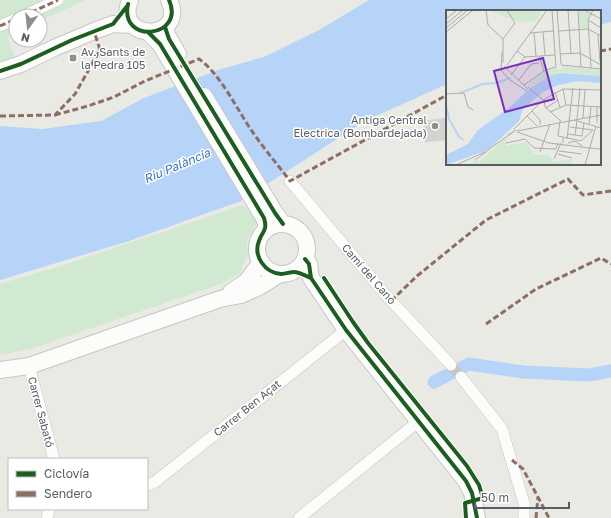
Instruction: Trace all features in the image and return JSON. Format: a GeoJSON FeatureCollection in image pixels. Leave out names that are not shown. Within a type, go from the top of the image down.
{"type":"FeatureCollection","features":[{"type":"Feature","properties":{"kind":"street"},"geometry":{"type":"LineString","coordinates":[[40,8],[58,0]]}},
{"type":"Feature","properties":{"kind":"street"},"geometry":{"type":"LineString","coordinates":[[129,2],[127,12],[133,25],[143,32],[150,33],[158,32],[170,21],[172,5],[169,0]]}},
{"type":"Feature","properties":{"kind":"street"},"geometry":{"type":"LineString","coordinates":[[114,24],[129,2]]}},
{"type":"Feature","properties":{"kind":"street"},"geometry":{"type":"LineString","coordinates":[[0,71],[21,64],[72,40],[114,24],[133,25]]}},
{"type":"Feature","properties":{"kind":"street"},"geometry":{"type":"LineString","coordinates":[[165,27],[169,39],[283,224]]}},
{"type":"Feature","properties":{"kind":"street"},"geometry":{"type":"LineString","coordinates":[[150,33],[160,44],[264,218],[266,230]]}},
{"type":"Feature","properties":{"kind":"street","name":"Camí del Cano"},"geometry":{"type":"LineString","coordinates":[[290,181],[385,294],[451,365]]}},
{"type":"Feature","properties":{"kind":"street"},"geometry":{"type":"LineString","coordinates":[[0,370],[28,366],[220,300],[241,295],[259,287],[287,273],[301,266],[306,259],[308,247],[304,236],[295,227],[283,224],[274,225],[261,235],[257,248],[261,262],[272,272],[287,273],[311,278]]}},
{"type":"Feature","properties":{"kind":"street"},"geometry":{"type":"LineString","coordinates":[[306,259],[309,264],[311,278],[346,330],[466,481],[472,493],[477,518]]}},
{"type":"Feature","properties":{"kind":"street"},"geometry":{"type":"LineString","coordinates":[[220,300],[246,282],[261,262]]}},
{"type":"Feature","properties":{"kind":"street","name":"Carrer Ben Açat"},"geometry":{"type":"LineString","coordinates":[[148,486],[155,482],[346,330]]}},
{"type":"Feature","properties":{"kind":"street","name":"Carrer Sabató"},"geometry":{"type":"LineString","coordinates":[[28,366],[54,458]]}},
{"type":"Feature","properties":{"kind":"street"},"geometry":{"type":"LineString","coordinates":[[461,377],[502,429],[524,504],[524,518]]}},
{"type":"Feature","properties":{"kind":"street"},"geometry":{"type":"LineString","coordinates":[[299,518],[419,421]]}},
{"type":"Feature","properties":{"kind":"green space"},"geometry":{"type":"Polygon","coordinates":[[[0,0],[86,0],[48,17],[48,8],[8,8],[8,48],[11,48],[16,60],[0,65],[0,0]]]}},
{"type":"Feature","properties":{"kind":"green space"},"geometry":{"type":"Polygon","coordinates":[[[243,205],[258,222],[247,239],[248,254],[239,274],[221,284],[33,348],[0,355],[0,284],[64,265],[243,205]]]}},
{"type":"Feature","properties":{"kind":"water","name":"Riu Palància"},"geometry":{"type":"Polygon","coordinates":[[[369,0],[611,0],[611,22],[601,25],[601,10],[446,10],[446,84],[365,121],[241,201],[129,241],[0,280],[0,126],[42,129],[101,121],[144,98],[218,70],[264,57],[319,30],[369,0]]]}},
{"type":"Feature","properties":{"kind":"building","name":"Antiga Central Electrica (Bombardejada)"},"geometry":{"type":"Polygon","coordinates":[[[446,118],[446,140],[425,142],[423,121],[446,118]]]}},
{"type":"Feature","properties":{"kind":"waterway"},"geometry":{"type":"LineString","coordinates":[[434,382],[469,364],[523,372],[589,375],[611,371]]}},
{"type":"Feature","properties":{"kind":"tunnel"},"geometry":{"type":"LineString","coordinates":[[451,365],[461,377]]}},
{"type":"Feature","properties":{"kind":"marked path"},"geometry":{"type":"LineString","coordinates":[[40,8],[58,0]]}},
{"type":"Feature","properties":{"kind":"marked path"},"geometry":{"type":"LineString","coordinates":[[0,26],[8,22]]}},
{"type":"Feature","properties":{"kind":"marked path"},"geometry":{"type":"LineString","coordinates":[[0,116],[55,115],[75,94],[100,50],[94,31]]}},
{"type":"Feature","properties":{"kind":"marked path"},"geometry":{"type":"LineString","coordinates":[[601,51],[611,49]]}},
{"type":"Feature","properties":{"kind":"marked path"},"geometry":{"type":"LineString","coordinates":[[55,115],[114,97],[145,81],[199,59],[215,74],[254,134],[290,181],[446,96]]}},
{"type":"Feature","properties":{"kind":"marked path"},"geometry":{"type":"LineString","coordinates":[[391,301],[417,276],[486,220],[568,179],[583,195],[611,191]]}},
{"type":"Feature","properties":{"kind":"marked path"},"geometry":{"type":"LineString","coordinates":[[486,324],[536,289],[601,258],[611,264]]}},
{"type":"Feature","properties":{"kind":"marked path"},"geometry":{"type":"LineString","coordinates":[[512,460],[523,469],[549,518]]}},
{"type":"Feature","properties":{"kind":"marked path"},"geometry":{"type":"LineString","coordinates":[[536,518],[538,497]]}},
{"type":"Feature","properties":{"kind":"cycle path"},"geometry":{"type":"LineString","coordinates":[[128,4],[128,17],[133,26],[142,31],[152,32],[161,29],[168,22],[172,13],[169,0]]}},
{"type":"Feature","properties":{"kind":"cycle path"},"geometry":{"type":"LineString","coordinates":[[0,71],[21,64],[72,40],[113,24],[128,5]]}},
{"type":"Feature","properties":{"kind":"cycle path"},"geometry":{"type":"LineString","coordinates":[[165,27],[169,39],[283,224]]}},
{"type":"Feature","properties":{"kind":"cycle path"},"geometry":{"type":"LineString","coordinates":[[149,33],[160,44],[264,218],[265,228],[260,238],[258,247],[259,258],[262,263],[270,271],[275,273],[281,274],[296,272],[311,278]]}},
{"type":"Feature","properties":{"kind":"cycle path"},"geometry":{"type":"LineString","coordinates":[[305,259],[309,264],[311,278],[346,330],[466,481],[472,493],[477,518]]}},
{"type":"Feature","properties":{"kind":"cycle path"},"geometry":{"type":"LineString","coordinates":[[324,278],[368,343],[467,466],[479,485],[483,498],[465,503],[466,518]]}},
{"type":"Feature","properties":{"kind":"place","name":"Av. Sants de la Pedra 105"},"geometry":{"type":"Point","coordinates":[73,58]}},
{"type":"Feature","properties":{"kind":"place","name":"Antiga Central Electrica (Bombardejada)"},"geometry":{"type":"Point","coordinates":[435,126]}}]}
